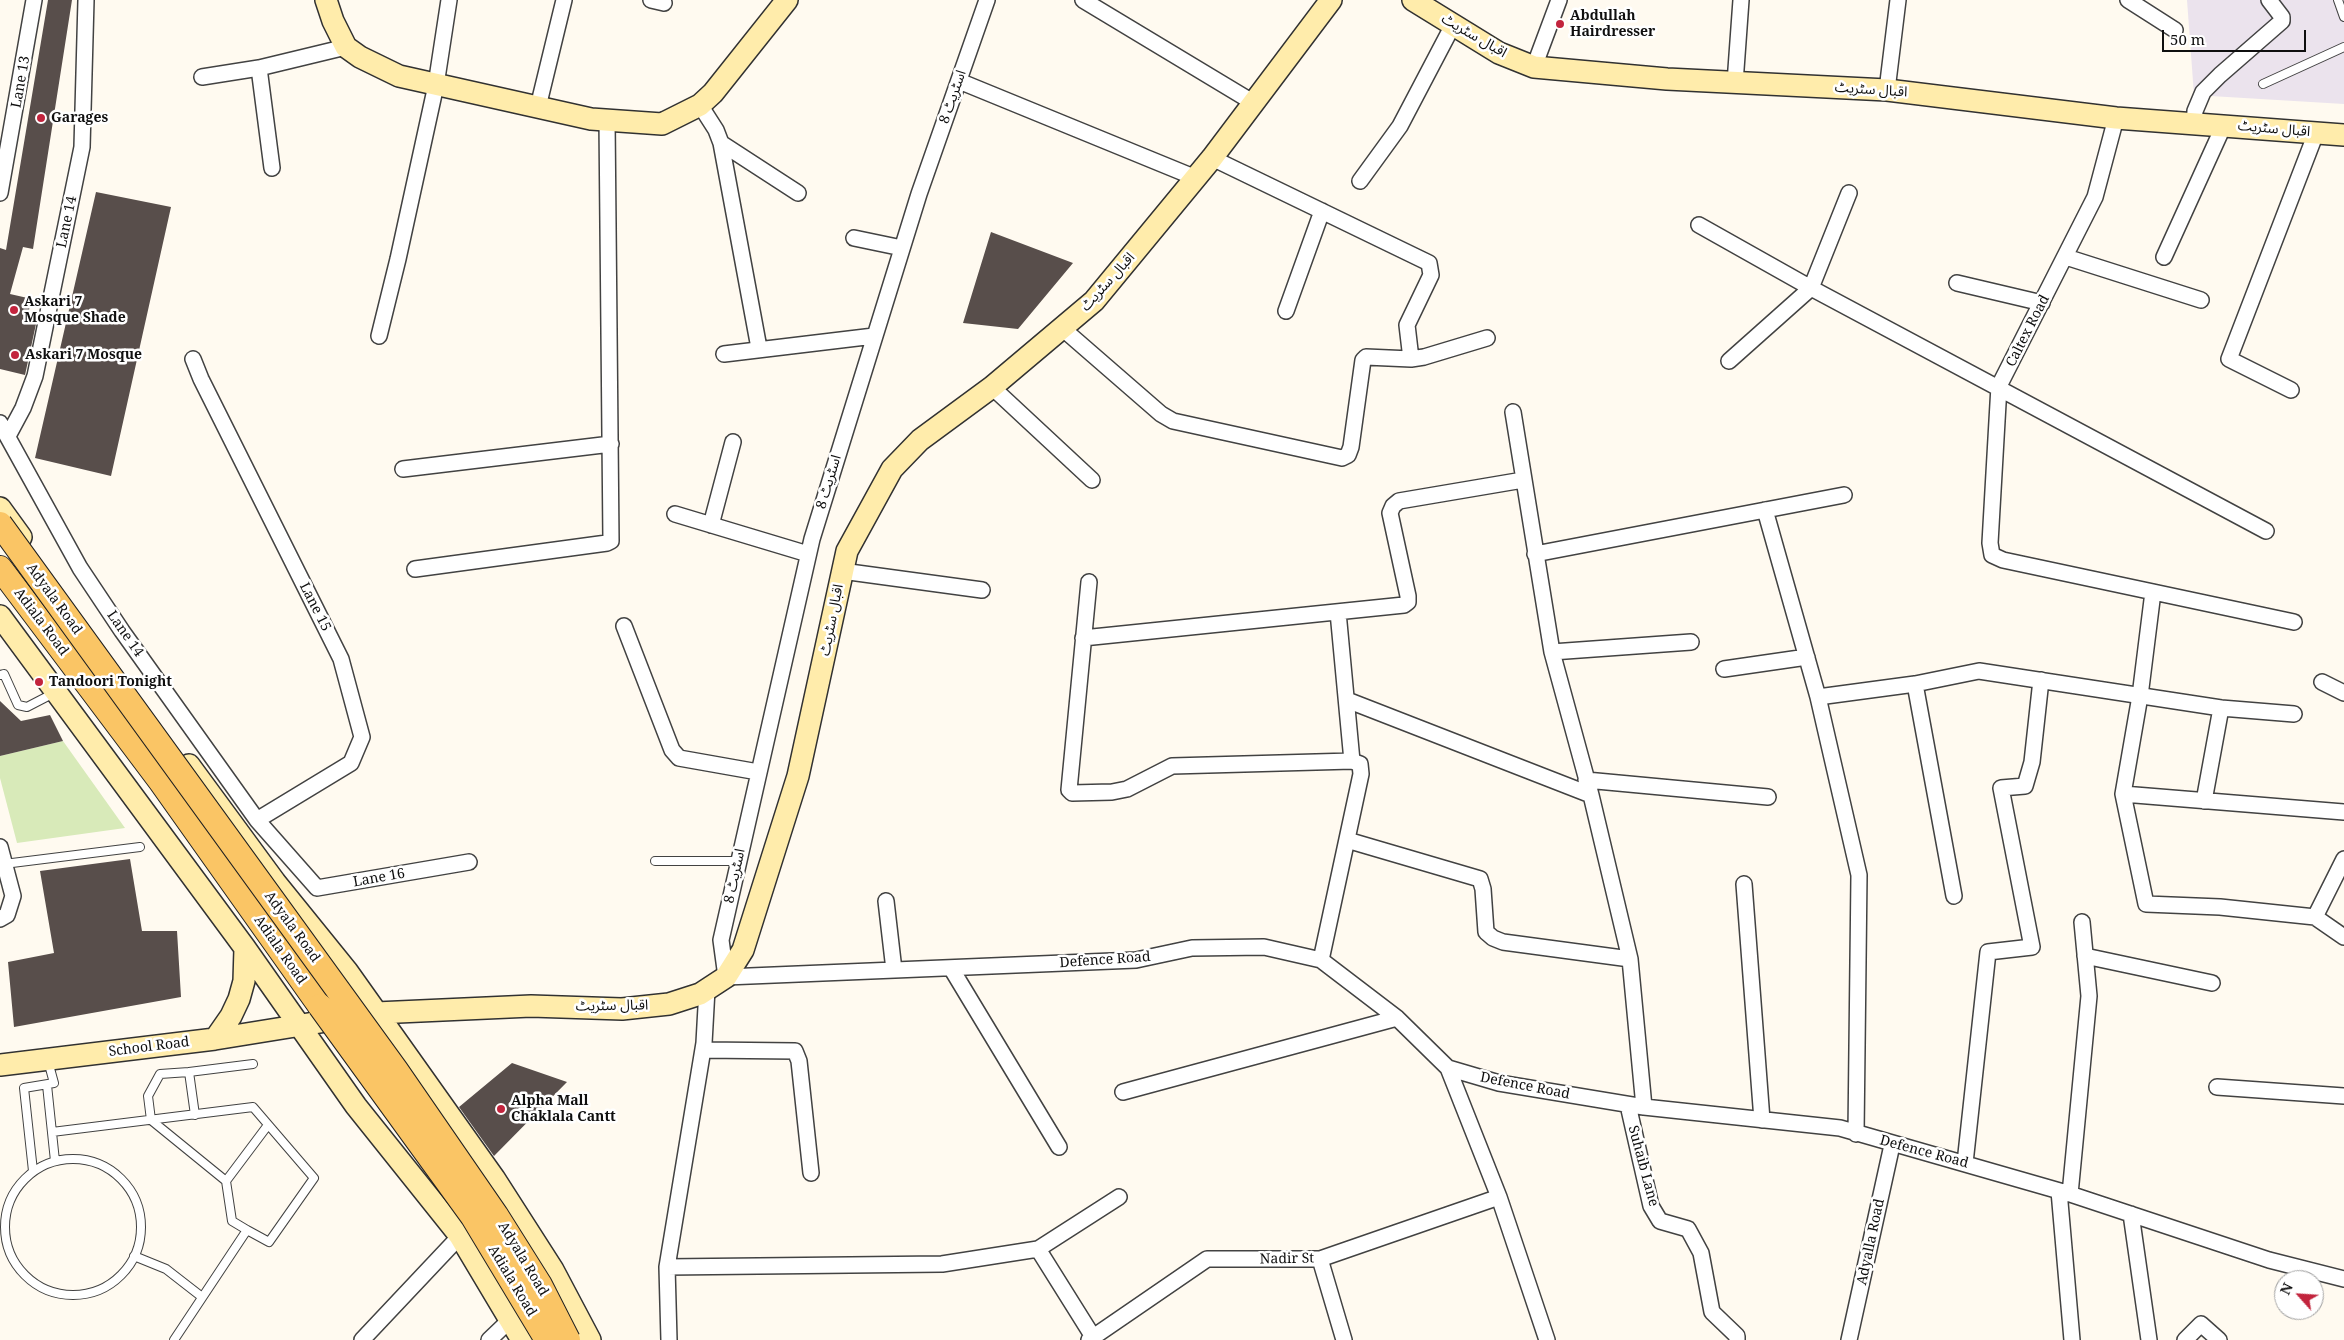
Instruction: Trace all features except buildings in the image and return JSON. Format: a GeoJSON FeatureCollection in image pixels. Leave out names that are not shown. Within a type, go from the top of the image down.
{"type":"FeatureCollection","features":[{"type":"Feature","properties":{"kind":"main road","name":"Adyala Road"},"geometry":{"type":"LineString","coordinates":[[0,524],[396,1070],[496,1215],[540,1284],[568,1340]]}},
{"type":"Feature","properties":{"kind":"main road","name":"Adiala Road"},"geometry":{"type":"LineString","coordinates":[[0,568],[161,782],[473,1217],[547,1340]]}},
{"type":"Feature","properties":{"kind":"street","name":"Lane 13"},"geometry":{"type":"LineString","coordinates":[[0,193],[34,0]]}},
{"type":"Feature","properties":{"kind":"street","name":"Lane 14"},"geometry":{"type":"LineString","coordinates":[[86,0],[82,147],[35,376],[23,408],[4,430],[80,568],[122,631],[257,820],[296,867]]}},
{"type":"Feature","properties":{"kind":"street"},"geometry":{"type":"LineString","coordinates":[[326,0],[333,21],[346,47],[360,57],[399,76],[538,107],[607,120],[662,124],[700,105],[713,93],[787,0]]}},
{"type":"Feature","properties":{"kind":"street"},"geometry":{"type":"LineString","coordinates":[[379,336],[436,85],[449,0]]}},
{"type":"Feature","properties":{"kind":"street"},"geometry":{"type":"LineString","coordinates":[[538,107],[564,0]]}},
{"type":"Feature","properties":{"kind":"street","name":"اسٹریٹ 8"},"geometry":{"type":"LineString","coordinates":[[726,977],[721,940],[808,554],[902,248],[987,0]]}},
{"type":"Feature","properties":{"kind":"street"},"geometry":{"type":"LineString","coordinates":[[1083,0],[1254,103]]}},
{"type":"Feature","properties":{"kind":"street","name":"اقبال سٹریٹ"},"geometry":{"type":"LineString","coordinates":[[298,1024],[376,1013],[532,1006],[622,1009],[669,1004],[700,994],[726,977],[743,950],[798,776],[847,551],[892,468],[920,440],[992,387],[1094,301],[1212,158],[1331,0]]}},
{"type":"Feature","properties":{"kind":"street","name":"اقبال سٹریٹ"},"geometry":{"type":"LineString","coordinates":[[1414,0],[1499,53],[1534,67],[1735,83],[1887,90],[2116,118],[2344,135]]}},
{"type":"Feature","properties":{"kind":"street"},"geometry":{"type":"LineString","coordinates":[[1534,67],[1559,0]]}},
{"type":"Feature","properties":{"kind":"street"},"geometry":{"type":"LineString","coordinates":[[1735,83],[1741,0]]}},
{"type":"Feature","properties":{"kind":"street"},"geometry":{"type":"LineString","coordinates":[[1887,90],[1898,0]]}},
{"type":"Feature","properties":{"kind":"street"},"geometry":{"type":"LineString","coordinates":[[2128,0],[2175,30]]}},
{"type":"Feature","properties":{"kind":"street"},"geometry":{"type":"LineString","coordinates":[[2194,123],[2195,112],[2203,92],[2282,21],[2282,17],[2269,0]]}},
{"type":"Feature","properties":{"kind":"street"},"geometry":{"type":"LineString","coordinates":[[1360,181],[1400,126],[1453,25]]}},
{"type":"Feature","properties":{"kind":"street"},"geometry":{"type":"LineString","coordinates":[[202,77],[259,68],[346,47]]}},
{"type":"Feature","properties":{"kind":"street"},"geometry":{"type":"LineString","coordinates":[[259,68],[272,168]]}},
{"type":"Feature","properties":{"kind":"street"},"geometry":{"type":"LineString","coordinates":[[959,80],[1196,178]]}},
{"type":"Feature","properties":{"kind":"street"},"geometry":{"type":"LineString","coordinates":[[700,105],[716,130],[720,143],[759,348]]}},
{"type":"Feature","properties":{"kind":"street","name":"Caltex Road"},"geometry":{"type":"LineString","coordinates":[[2116,118],[2095,198],[1999,386],[1990,543],[1992,555],[2002,560],[2153,592]]}},
{"type":"Feature","properties":{"kind":"street"},"geometry":{"type":"LineString","coordinates":[[415,569],[611,541],[607,120]]}},
{"type":"Feature","properties":{"kind":"street"},"geometry":{"type":"LineString","coordinates":[[2164,257],[2224,125]]}},
{"type":"Feature","properties":{"kind":"street"},"geometry":{"type":"LineString","coordinates":[[2291,390],[2229,359],[2316,133]]}},
{"type":"Feature","properties":{"kind":"street"},"geometry":{"type":"LineString","coordinates":[[720,143],[798,193]]}},
{"type":"Feature","properties":{"kind":"street"},"geometry":{"type":"LineString","coordinates":[[1212,158],[1429,263],[1431,275],[1407,325],[1411,360]]}},
{"type":"Feature","properties":{"kind":"street"},"geometry":{"type":"LineString","coordinates":[[1730,361],[1811,288],[1849,193]]}},
{"type":"Feature","properties":{"kind":"street"},"geometry":{"type":"LineString","coordinates":[[1286,311],[1322,211]]}},
{"type":"Feature","properties":{"kind":"street"},"geometry":{"type":"LineString","coordinates":[[1699,225],[1811,288],[1999,386],[2266,531]]}},
{"type":"Feature","properties":{"kind":"street"},"geometry":{"type":"LineString","coordinates":[[854,238],[902,248]]}},
{"type":"Feature","properties":{"kind":"street"},"geometry":{"type":"LineString","coordinates":[[2066,258],[2201,300]]}},
{"type":"Feature","properties":{"kind":"street"},"geometry":{"type":"LineString","coordinates":[[1957,283],[2042,303]]}},
{"type":"Feature","properties":{"kind":"street"},"geometry":{"type":"LineString","coordinates":[[1062,328],[1161,414],[1173,421],[1342,458],[1348,455],[1351,447],[1362,360],[1366,357],[1411,360],[1487,338]]}},
{"type":"Feature","properties":{"kind":"street"},"geometry":{"type":"LineString","coordinates":[[724,354],[759,348],[874,336]]}},
{"type":"Feature","properties":{"kind":"street","name":"Lane 15"},"geometry":{"type":"LineString","coordinates":[[193,359],[341,659],[362,737],[351,763],[257,820]]}},
{"type":"Feature","properties":{"kind":"street"},"geometry":{"type":"LineString","coordinates":[[992,387],[1092,480]]}},
{"type":"Feature","properties":{"kind":"street"},"geometry":{"type":"LineString","coordinates":[[1513,412],[1534,554],[1552,652],[1591,795],[1630,959],[1644,1107]]}},
{"type":"Feature","properties":{"kind":"street"},"geometry":{"type":"LineString","coordinates":[[711,525],[733,442]]}},
{"type":"Feature","properties":{"kind":"street"},"geometry":{"type":"LineString","coordinates":[[403,469],[611,444]]}},
{"type":"Feature","properties":{"kind":"street"},"geometry":{"type":"LineString","coordinates":[[1083,638],[1404,605],[1408,602],[1390,513],[1393,506],[1399,501],[1523,480]]}},
{"type":"Feature","properties":{"kind":"street"},"geometry":{"type":"LineString","coordinates":[[1534,554],[1844,495]]}},
{"type":"Feature","properties":{"kind":"street"},"geometry":{"type":"LineString","coordinates":[[0,508],[275,882],[347,971],[494,1178],[553,1270],[590,1340]]}},
{"type":"Feature","properties":{"kind":"street"},"geometry":{"type":"LineString","coordinates":[[1765,510],[1818,697],[1859,875],[1856,1134]]}},
{"type":"Feature","properties":{"kind":"street"},"geometry":{"type":"LineString","coordinates":[[675,514],[808,554]]}},
{"type":"Feature","properties":{"kind":"street"},"geometry":{"type":"LineString","coordinates":[[842,571],[982,590]]}},
{"type":"Feature","properties":{"kind":"street"},"geometry":{"type":"LineString","coordinates":[[1088,582],[1070,790],[1072,793],[1112,792],[1128,789],[1172,766],[1352,761],[1360,764],[1361,774],[1321,960]]}},
{"type":"Feature","properties":{"kind":"street"},"geometry":{"type":"LineString","coordinates":[[2294,622],[2153,592],[2140,696],[2123,794],[2146,904],[2220,907],[2315,917],[2344,937]]}},
{"type":"Feature","properties":{"kind":"street"},"geometry":{"type":"LineString","coordinates":[[1338,612],[1352,761]]}},
{"type":"Feature","properties":{"kind":"street"},"geometry":{"type":"LineString","coordinates":[[0,616],[245,948],[356,1106],[460,1236],[522,1340]]}},
{"type":"Feature","properties":{"kind":"street"},"geometry":{"type":"LineString","coordinates":[[624,626],[672,750],[679,758],[758,772]]}},
{"type":"Feature","properties":{"kind":"street"},"geometry":{"type":"LineString","coordinates":[[1552,652],[1691,642]]}},
{"type":"Feature","properties":{"kind":"street"},"geometry":{"type":"LineString","coordinates":[[1724,670],[1807,657]]}},
{"type":"Feature","properties":{"kind":"street"},"geometry":{"type":"LineString","coordinates":[[1818,697],[1915,684],[1979,672],[2222,708],[2294,714]]}},
{"type":"Feature","properties":{"kind":"street"},"geometry":{"type":"LineString","coordinates":[[1965,1163],[1988,952],[2032,946],[2000,788],[2025,786],[2032,762],[2041,680]]}},
{"type":"Feature","properties":{"kind":"street"},"geometry":{"type":"LineString","coordinates":[[2322,682],[2344,693]]}},
{"type":"Feature","properties":{"kind":"street"},"geometry":{"type":"LineString","coordinates":[[1915,684],[1954,896]]}},
{"type":"Feature","properties":{"kind":"street"},"geometry":{"type":"LineString","coordinates":[[1346,700],[1591,795]]}},
{"type":"Feature","properties":{"kind":"street"},"geometry":{"type":"LineString","coordinates":[[2204,801],[2222,708]]}},
{"type":"Feature","properties":{"kind":"street"},"geometry":{"type":"LineString","coordinates":[[1586,780],[1768,797]]}},
{"type":"Feature","properties":{"kind":"street"},"geometry":{"type":"LineString","coordinates":[[2123,794],[2344,812]]}},
{"type":"Feature","properties":{"kind":"street"},"geometry":{"type":"LineString","coordinates":[[1346,840],[1480,879],[1484,889],[1486,932],[1493,938],[1503,942],[1630,959]]}},
{"type":"Feature","properties":{"kind":"street"},"geometry":{"type":"LineString","coordinates":[[0,847],[13,896],[7,915],[0,919]]}},
{"type":"Feature","properties":{"kind":"street"},"geometry":{"type":"LineString","coordinates":[[2315,917],[2344,860]]}},
{"type":"Feature","properties":{"kind":"street","name":"Lane 16"},"geometry":{"type":"LineString","coordinates":[[296,867],[318,888],[469,862]]}},
{"type":"Feature","properties":{"kind":"street"},"geometry":{"type":"LineString","coordinates":[[1744,884],[1762,1120]]}},
{"type":"Feature","properties":{"kind":"street"},"geometry":{"type":"LineString","coordinates":[[886,901],[894,970]]}},
{"type":"Feature","properties":{"kind":"street"},"geometry":{"type":"LineString","coordinates":[[2072,1340],[2064,1193],[2089,996],[2082,922]]}},
{"type":"Feature","properties":{"kind":"street","name":"Defence Road"},"geometry":{"type":"LineString","coordinates":[[726,977],[1136,960],[1192,948],[1264,947],[1321,960],[1397,1018],[1448,1068],[1499,1083],[1628,1105],[1840,1128],[2064,1193],[2269,1260],[2344,1279]]}},
{"type":"Feature","properties":{"kind":"street"},"geometry":{"type":"LineString","coordinates":[[215,1039],[231,1016],[239,999],[244,981],[245,948]]}},
{"type":"Feature","properties":{"kind":"street"},"geometry":{"type":"LineString","coordinates":[[2085,956],[2212,983]]}},
{"type":"Feature","properties":{"kind":"street"},"geometry":{"type":"LineString","coordinates":[[950,968],[1059,1147]]}},
{"type":"Feature","properties":{"kind":"street"},"geometry":{"type":"LineString","coordinates":[[670,1340],[667,1267],[703,1050],[708,989]]}},
{"type":"Feature","properties":{"kind":"street"},"geometry":{"type":"LineString","coordinates":[[1123,1092],[1397,1018]]}},
{"type":"Feature","properties":{"kind":"street","name":"School Road"},"geometry":{"type":"LineString","coordinates":[[0,1065],[215,1039],[298,1024]]}},
{"type":"Feature","properties":{"kind":"street"},"geometry":{"type":"LineString","coordinates":[[703,1050],[795,1051],[799,1061],[811,1173]]}},
{"type":"Feature","properties":{"kind":"street"},"geometry":{"type":"LineString","coordinates":[[1448,1068],[1499,1197],[1548,1340]]}},
{"type":"Feature","properties":{"kind":"street"},"geometry":{"type":"LineString","coordinates":[[2217,1087],[2344,1096]]}},
{"type":"Feature","properties":{"kind":"street","name":"Suhaib Lane"},"geometry":{"type":"LineString","coordinates":[[1628,1105],[1652,1206],[1660,1221],[1688,1228],[1701,1252],[1712,1312],[1737,1336],[1737,1340]]}},
{"type":"Feature","properties":{"kind":"street","name":"Adyalla Road"},"geometry":{"type":"LineString","coordinates":[[1850,1340],[1892,1144]]}},
{"type":"Feature","properties":{"kind":"street"},"geometry":{"type":"LineString","coordinates":[[667,1267],[942,1264],[1038,1249],[1119,1197]]}},
{"type":"Feature","properties":{"kind":"street","name":"Nadir St"},"geometry":{"type":"LineString","coordinates":[[1093,1339],[1207,1259],[1320,1259],[1499,1197]]}},
{"type":"Feature","properties":{"kind":"street"},"geometry":{"type":"LineString","coordinates":[[2131,1214],[2149,1340]]}},
{"type":"Feature","properties":{"kind":"street"},"geometry":{"type":"LineString","coordinates":[[362,1340],[460,1236]]}},
{"type":"Feature","properties":{"kind":"street"},"geometry":{"type":"LineString","coordinates":[[1038,1249],[1093,1339]]}},
{"type":"Feature","properties":{"kind":"street"},"geometry":{"type":"LineString","coordinates":[[1320,1259],[1344,1340]]}},
{"type":"Feature","properties":{"kind":"street"},"geometry":{"type":"LineString","coordinates":[[489,1340],[511,1319]]}},
{"type":"Feature","properties":{"kind":"street"},"geometry":{"type":"LineString","coordinates":[[2185,1340],[2201,1324],[2219,1340]]}},
{"type":"Feature","properties":{"kind":"lane"},"geometry":{"type":"LineString","coordinates":[[2338,0],[2344,17]]}},
{"type":"Feature","properties":{"kind":"lane"},"geometry":{"type":"LineString","coordinates":[[2263,84],[2344,47]]}},
{"type":"Feature","properties":{"kind":"lane"},"geometry":{"type":"LineString","coordinates":[[0,675],[4,674],[18,706],[27,707],[55,692]]}},
{"type":"Feature","properties":{"kind":"lane"},"geometry":{"type":"LineString","coordinates":[[4,864],[140,847]]}},
{"type":"Feature","properties":{"kind":"lane"},"geometry":{"type":"LineString","coordinates":[[655,861],[738,861]]}},
{"type":"Feature","properties":{"kind":"lane"},"geometry":{"type":"LineString","coordinates":[[33,1171],[24,1088],[54,1084],[48,1059]]}},
{"type":"Feature","properties":{"kind":"lane"},"geometry":{"type":"LineString","coordinates":[[52,1132],[150,1120],[253,1108],[314,1178],[270,1242],[232,1221],[226,1181],[150,1120],[148,1096],[160,1074],[253,1064]]}},
{"type":"Feature","properties":{"kind":"lane"},"geometry":{"type":"LineString","coordinates":[[189,1072],[195,1115]]}},
{"type":"Feature","properties":{"kind":"lane"},"geometry":{"type":"LineString","coordinates":[[47,1084],[55,1161]]}},
{"type":"Feature","properties":{"kind":"lane"},"geometry":{"type":"LineString","coordinates":[[226,1181],[268,1125]]}},
{"type":"Feature","properties":{"kind":"lane"},"geometry":{"type":"LineString","coordinates":[[78,1158],[101,1164],[121,1178],[135,1197],[141,1220],[139,1243],[130,1265],[113,1282],[92,1292],[68,1295],[45,1289],[26,1276],[12,1257],[5,1234],[7,1210],[17,1188],[33,1171],[55,1161],[78,1158]]}},
{"type":"Feature","properties":{"kind":"lane"},"geometry":{"type":"LineString","coordinates":[[174,1340],[247,1230]]}},
{"type":"Feature","properties":{"kind":"lane"},"geometry":{"type":"LineString","coordinates":[[134,1256],[166,1269],[202,1297]]}},
{"type":"Feature","properties":{"kind":"shaded area"},"geometry":{"type":"Polygon","coordinates":[[[2187,0],[2344,0],[2344,104],[2194,95],[2187,0]]]}},
{"type":"Feature","properties":{"kind":"green space"},"geometry":{"type":"Polygon","coordinates":[[[63,741],[125,828],[17,843],[0,778],[0,756],[63,741]]]}},
{"type":"Feature","properties":{"kind":"place","name":"Abdullah Hairdresser"},"geometry":{"type":"Point","coordinates":[1560,24]}},
{"type":"Feature","properties":{"kind":"place","name":"Garages"},"geometry":{"type":"Point","coordinates":[41,118]}},
{"type":"Feature","properties":{"kind":"place","name":"Askari 7 Mosque Shade"},"geometry":{"type":"Point","coordinates":[14,310]}},
{"type":"Feature","properties":{"kind":"place","name":"Askari 7 Mosque"},"geometry":{"type":"Point","coordinates":[15,355]}},
{"type":"Feature","properties":{"kind":"place","name":"Tandoori Tonight"},"geometry":{"type":"Point","coordinates":[39,682]}},
{"type":"Feature","properties":{"kind":"place","name":"Alpha Mall Chaklala Cantt"},"geometry":{"type":"Point","coordinates":[501,1109]}}]}
